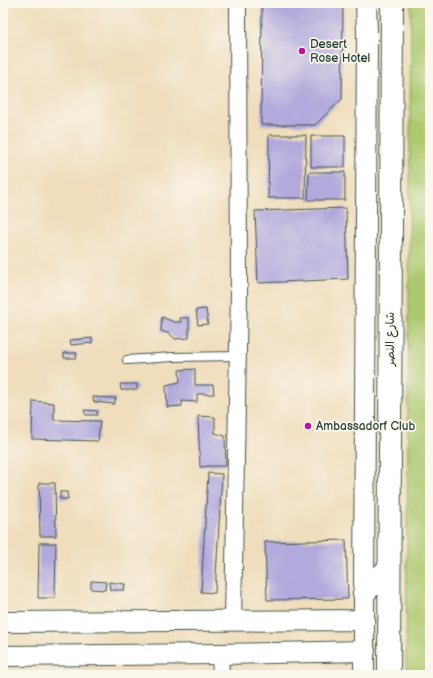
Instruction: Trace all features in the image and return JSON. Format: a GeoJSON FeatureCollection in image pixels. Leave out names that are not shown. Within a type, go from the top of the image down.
{"type":"FeatureCollection","features":[{"type":"Feature","properties":{"kind":"main road","name":"شارع النصر"},"geometry":{"type":"LineString","coordinates":[[389,675],[392,3]]}},
{"type":"Feature","properties":{"kind":"main road"},"geometry":{"type":"LineString","coordinates":[[364,593],[389,568]]}},
{"type":"Feature","properties":{"kind":"street"},"geometry":{"type":"LineString","coordinates":[[232,621],[239,292],[238,3]]}},
{"type":"Feature","properties":{"kind":"street"},"geometry":{"type":"LineString","coordinates":[[364,675],[366,3]]}},
{"type":"Feature","properties":{"kind":"street"},"geometry":{"type":"LineString","coordinates":[[322,652],[326,648],[329,636],[323,620]]}},
{"type":"Feature","properties":{"kind":"street"},"geometry":{"type":"LineString","coordinates":[[3,622],[365,620]]}},
{"type":"Feature","properties":{"kind":"street"},"geometry":{"type":"LineString","coordinates":[[3,656],[365,652]]}},
{"type":"Feature","properties":{"kind":"street"},"geometry":{"type":"LineString","coordinates":[[220,654],[220,675]]}},
{"type":"Feature","properties":{"kind":"lane"},"geometry":{"type":"LineString","coordinates":[[127,360],[173,357],[238,356]]}},
{"type":"Feature","properties":{"kind":"green space"},"geometry":{"type":"Polygon","coordinates":[[[411,3],[430,3],[430,675],[406,675],[411,3]]]}},
{"type":"Feature","properties":{"kind":"building","name":"Desert Rose Hotel"},"geometry":{"type":"Polygon","coordinates":[[[262,3],[343,3],[342,99],[315,125],[261,125],[262,3]]]}},
{"type":"Feature","properties":{"kind":"building"},"geometry":{"type":"Polygon","coordinates":[[[269,135],[306,135],[305,198],[268,198],[269,135]]]}},
{"type":"Feature","properties":{"kind":"building"},"geometry":{"type":"Polygon","coordinates":[[[311,136],[345,136],[345,167],[311,167],[311,136]]]}},
{"type":"Feature","properties":{"kind":"building"},"geometry":{"type":"Polygon","coordinates":[[[309,172],[345,172],[345,200],[308,200],[309,172]]]}},
{"type":"Feature","properties":{"kind":"building"},"geometry":{"type":"Polygon","coordinates":[[[346,208],[348,279],[258,283],[255,211],[346,208]]]}},
{"type":"Feature","properties":{"kind":"building"},"geometry":{"type":"Polygon","coordinates":[[[206,309],[208,324],[198,325],[196,310],[206,309]]]}},
{"type":"Feature","properties":{"kind":"building"},"geometry":{"type":"Polygon","coordinates":[[[162,317],[174,322],[181,322],[180,318],[189,318],[189,338],[175,339],[170,334],[161,331],[162,317]]]}},
{"type":"Feature","properties":{"kind":"building"},"geometry":{"type":"Polygon","coordinates":[[[92,338],[92,343],[71,345],[70,340],[92,338]]]}},
{"type":"Feature","properties":{"kind":"building"},"geometry":{"type":"Polygon","coordinates":[[[64,353],[77,353],[76,358],[64,358],[64,353]]]}},
{"type":"Feature","properties":{"kind":"building"},"geometry":{"type":"Polygon","coordinates":[[[195,369],[195,385],[213,385],[214,394],[197,394],[197,402],[182,401],[182,406],[167,407],[166,385],[180,382],[179,370],[195,369]]]}},
{"type":"Feature","properties":{"kind":"building"},"geometry":{"type":"Polygon","coordinates":[[[120,384],[137,384],[137,390],[121,390],[120,384]]]}},
{"type":"Feature","properties":{"kind":"building"},"geometry":{"type":"Polygon","coordinates":[[[93,397],[116,398],[114,404],[94,402],[93,397]]]}},
{"type":"Feature","properties":{"kind":"building"},"geometry":{"type":"Polygon","coordinates":[[[33,401],[54,403],[54,420],[100,421],[98,441],[32,439],[33,401]]]}},
{"type":"Feature","properties":{"kind":"building"},"geometry":{"type":"Polygon","coordinates":[[[84,410],[98,411],[97,415],[86,415],[84,410]]]}},
{"type":"Feature","properties":{"kind":"building"},"geometry":{"type":"Polygon","coordinates":[[[198,416],[215,417],[215,433],[225,436],[226,466],[200,467],[198,416]]]}},
{"type":"Feature","properties":{"kind":"building"},"geometry":{"type":"Polygon","coordinates":[[[208,473],[222,474],[215,593],[201,592],[208,473]]]}},
{"type":"Feature","properties":{"kind":"building"},"geometry":{"type":"Polygon","coordinates":[[[39,483],[55,483],[56,536],[40,536],[39,483]]]}},
{"type":"Feature","properties":{"kind":"building"},"geometry":{"type":"Polygon","coordinates":[[[60,492],[67,492],[68,499],[60,499],[60,492]]]}},
{"type":"Feature","properties":{"kind":"building"},"geometry":{"type":"Polygon","coordinates":[[[346,540],[348,599],[267,600],[265,542],[346,540]]]}},
{"type":"Feature","properties":{"kind":"building"},"geometry":{"type":"Polygon","coordinates":[[[39,543],[56,543],[55,598],[38,598],[39,543]]]}},
{"type":"Feature","properties":{"kind":"building"},"geometry":{"type":"Polygon","coordinates":[[[91,581],[106,582],[105,590],[91,589],[91,581]]]}},
{"type":"Feature","properties":{"kind":"building"},"geometry":{"type":"Polygon","coordinates":[[[109,582],[125,584],[124,590],[110,590],[109,582]]]}},
{"type":"Feature","properties":{"kind":"place","name":"Desert Rose Hotel"},"geometry":{"type":"Point","coordinates":[302,51]}},
{"type":"Feature","properties":{"kind":"place","name":"Ambassadorf Club"},"geometry":{"type":"Point","coordinates":[308,426]}}]}
